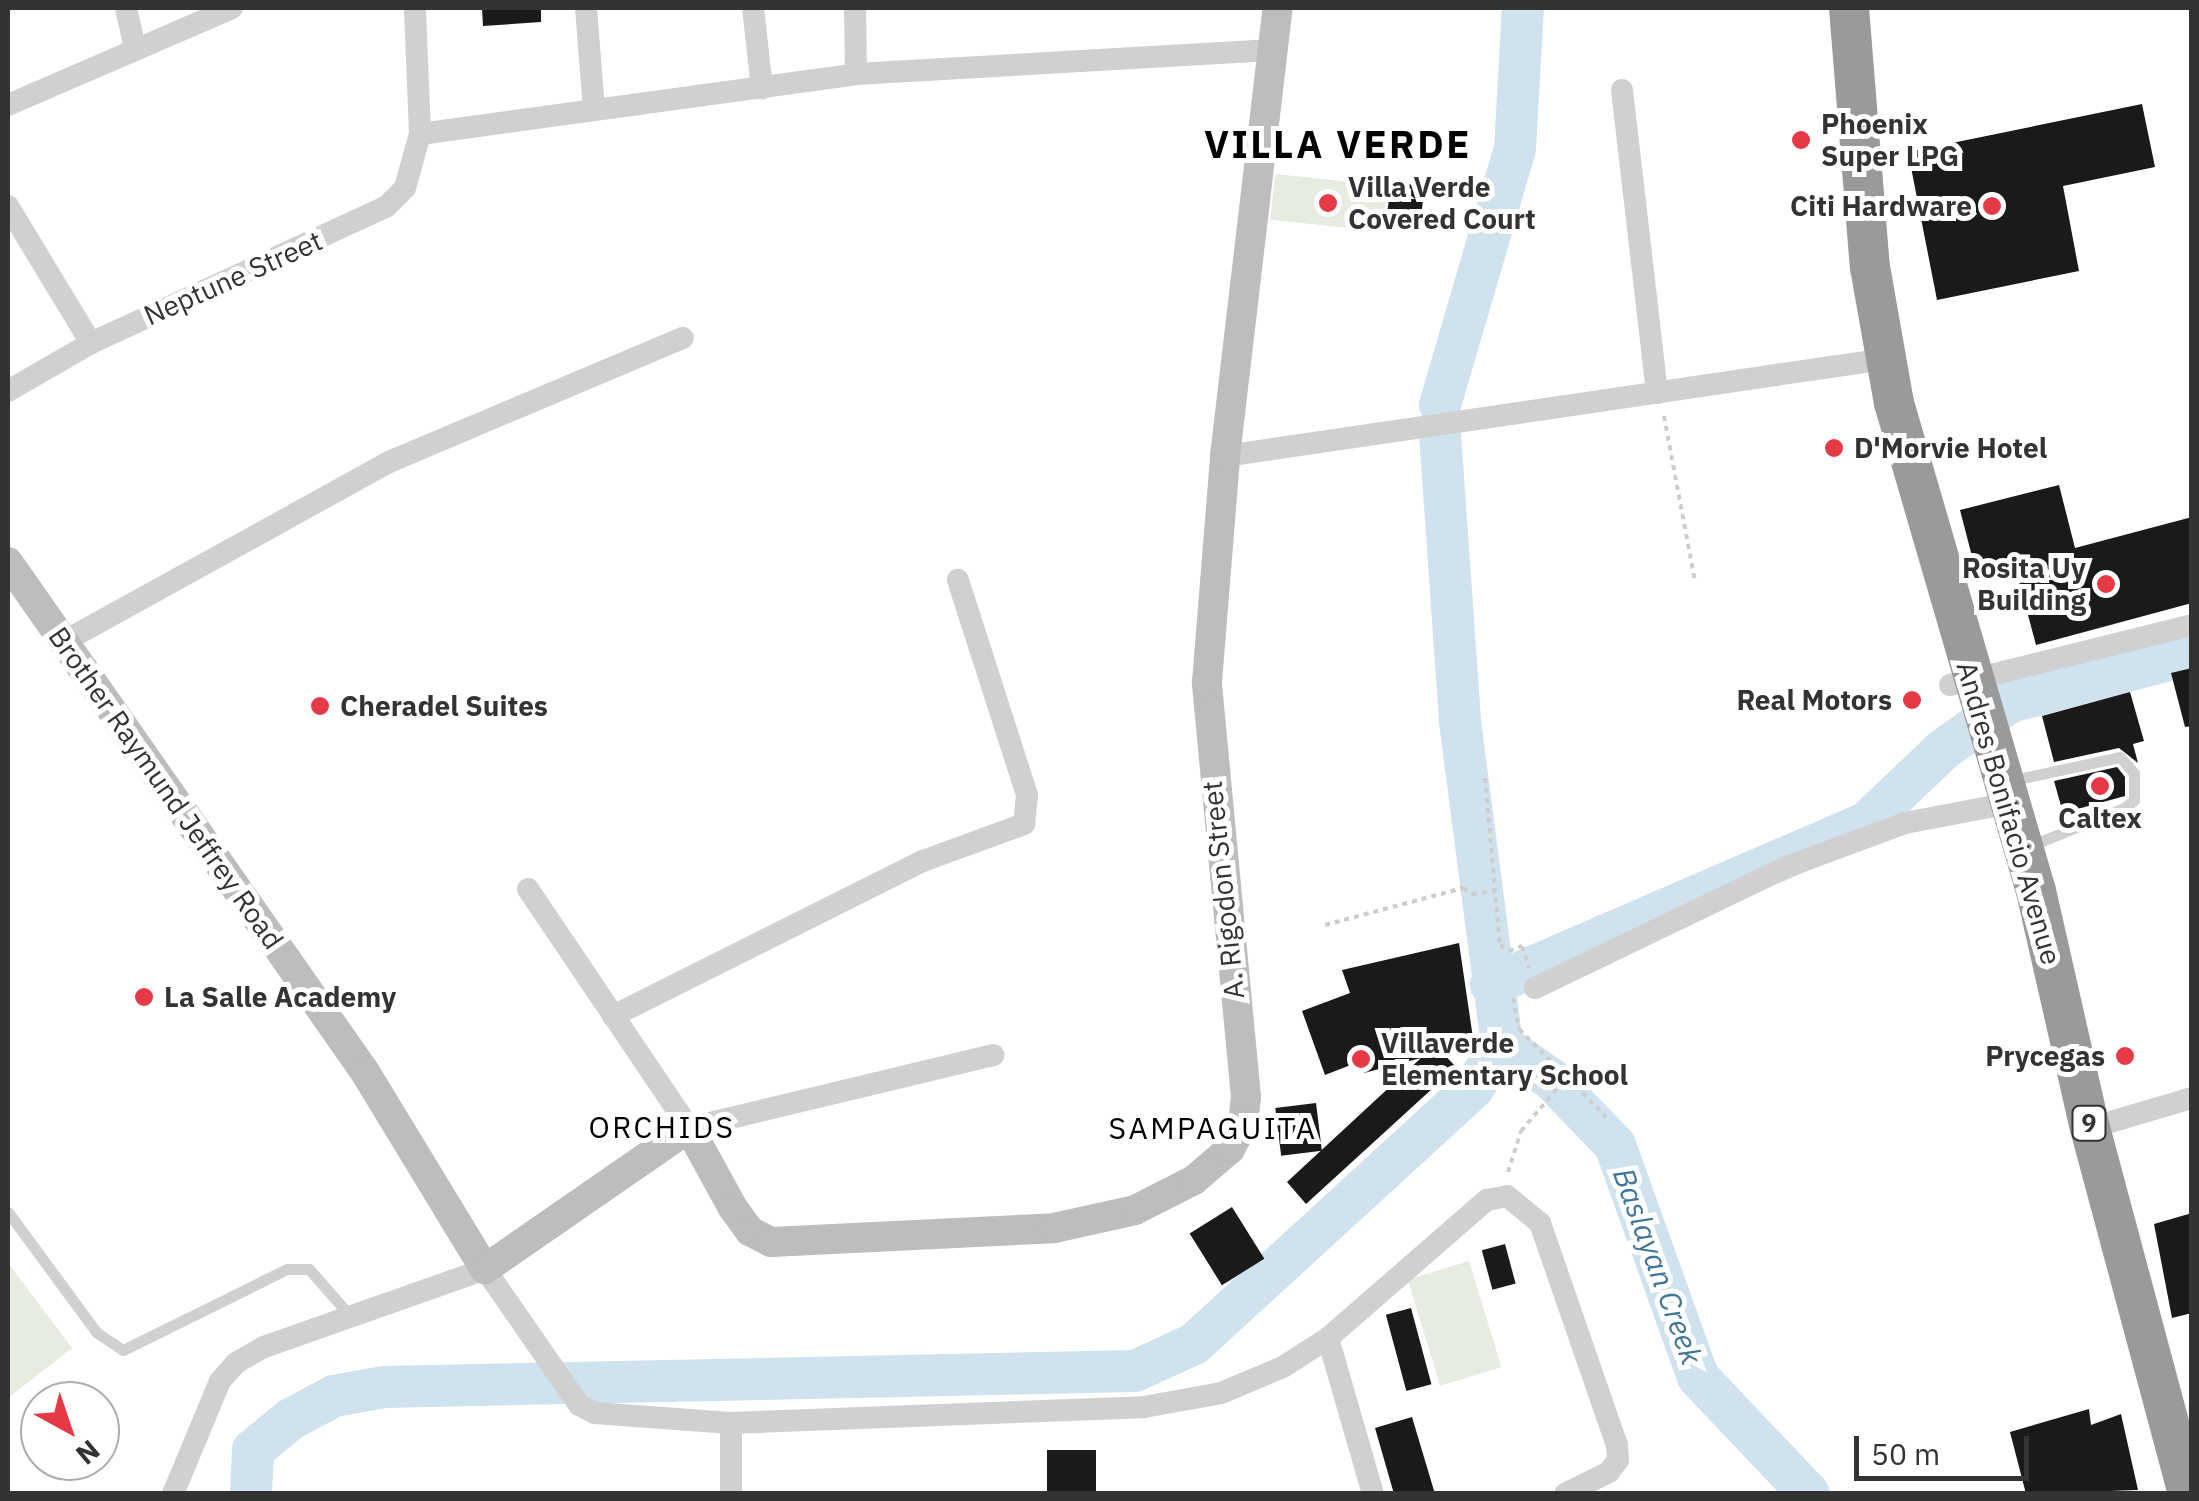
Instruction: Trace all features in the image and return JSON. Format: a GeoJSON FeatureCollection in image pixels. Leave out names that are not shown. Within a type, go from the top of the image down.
{"type":"FeatureCollection","features":[{"type":"Feature","properties":{"kind":"highway","name":"Andres Bonifacio Avenue"},"geometry":{"type":"LineString","coordinates":[[1826,8],[1840,210],[1873,360],[1964,695],[1993,782],[2161,1494]]}},
{"type":"Feature","properties":{"kind":"highway","name":"Andres Bonifacio Avenue"},"geometry":{"type":"LineString","coordinates":[[1849,8],[1870,267],[1873,360]]}},
{"type":"Feature","properties":{"kind":"highway","name":"Andres Bonifacio Avenue"},"geometry":{"type":"LineString","coordinates":[[1993,782],[2025,848],[2090,1128],[2188,1494]]}},
{"type":"Feature","properties":{"kind":"street"},"geometry":{"type":"LineString","coordinates":[[126,8],[135,48]]}},
{"type":"Feature","properties":{"kind":"street"},"geometry":{"type":"LineString","coordinates":[[8,105],[232,8]]}},
{"type":"Feature","properties":{"kind":"street","name":"Neptune Street"},"geometry":{"type":"LineString","coordinates":[[8,391],[91,343],[386,206],[405,188],[420,134],[415,8]]}},
{"type":"Feature","properties":{"kind":"street"},"geometry":{"type":"LineString","coordinates":[[586,8],[594,110]]}},
{"type":"Feature","properties":{"kind":"street"},"geometry":{"type":"LineString","coordinates":[[753,8],[762,88]]}},
{"type":"Feature","properties":{"kind":"street"},"geometry":{"type":"LineString","coordinates":[[855,8],[856,74]]}},
{"type":"Feature","properties":{"kind":"street","name":"A. Rigodon Street"},"geometry":{"type":"LineString","coordinates":[[689,1128],[750,1231],[791,1246],[1070,1224],[1136,1210],[1194,1180],[1230,1149],[1242,1125],[1246,1097],[1207,682],[1225,456],[1278,8]]}},
{"type":"Feature","properties":{"kind":"street"},"geometry":{"type":"LineString","coordinates":[[420,134],[856,74],[1273,50]]}},
{"type":"Feature","properties":{"kind":"street"},"geometry":{"type":"LineString","coordinates":[[1622,90],[1657,392]]}},
{"type":"Feature","properties":{"kind":"street"},"geometry":{"type":"LineString","coordinates":[[8,206],[91,343]]}},
{"type":"Feature","properties":{"kind":"street"},"geometry":{"type":"LineString","coordinates":[[63,642],[389,462],[682,338]]}},
{"type":"Feature","properties":{"kind":"street"},"geometry":{"type":"LineString","coordinates":[[1225,456],[1873,360]]}},
{"type":"Feature","properties":{"kind":"street","name":"Brother Raymund Jeffrey Road"},"geometry":{"type":"LineString","coordinates":[[8,562],[365,1072],[485,1269]]}},
{"type":"Feature","properties":{"kind":"street"},"geometry":{"type":"LineString","coordinates":[[613,1016],[924,861],[1024,824],[1027,795],[958,580]]}},
{"type":"Feature","properties":{"kind":"street"},"geometry":{"type":"LineString","coordinates":[[1964,695],[2192,625]]}},
{"type":"Feature","properties":{"kind":"street"},"geometry":{"type":"LineString","coordinates":[[1535,988],[1789,866],[1905,823],[1993,782]]}},
{"type":"Feature","properties":{"kind":"street"},"geometry":{"type":"LineString","coordinates":[[528,890],[689,1128]]}},
{"type":"Feature","properties":{"kind":"street"},"geometry":{"type":"LineString","coordinates":[[173,1494],[220,1381],[236,1362],[485,1269],[689,1128],[993,1054]]}},
{"type":"Feature","properties":{"kind":"street"},"geometry":{"type":"LineString","coordinates":[[2090,1128],[2192,1098]]}},
{"type":"Feature","properties":{"kind":"street"},"geometry":{"type":"LineString","coordinates":[[485,1269],[566,1391],[595,1413],[731,1423],[1144,1408],[1221,1392],[1284,1367],[1328,1338],[1486,1200],[1500,1198],[1526,1207],[1540,1223],[1616,1445],[1618,1460],[1609,1472],[1564,1494]]}},
{"type":"Feature","properties":{"kind":"street"},"geometry":{"type":"LineString","coordinates":[[1328,1338],[1373,1494]]}},
{"type":"Feature","properties":{"kind":"street"},"geometry":{"type":"LineString","coordinates":[[731,1423],[732,1494]]}},
{"type":"Feature","properties":{"kind":"lane"},"geometry":{"type":"LineString","coordinates":[[1993,782],[2120,757],[2134,772],[2134,800],[2124,808],[2025,848]]}},
{"type":"Feature","properties":{"kind":"lane"},"geometry":{"type":"LineString","coordinates":[[8,1212],[96,1332],[122,1350],[288,1268],[309,1269],[352,1318]]}},
{"type":"Feature","properties":{"kind":"path"},"geometry":{"type":"LineString","coordinates":[[1657,392],[1695,581]]}},
{"type":"Feature","properties":{"kind":"path"},"geometry":{"type":"LineString","coordinates":[[1485,778],[1500,945],[1524,951]]}},
{"type":"Feature","properties":{"kind":"path"},"geometry":{"type":"LineString","coordinates":[[1325,924],[1463,888],[1472,894],[1493,892]]}},
{"type":"Feature","properties":{"kind":"path"},"geometry":{"type":"LineString","coordinates":[[1514,998],[1519,1029],[1606,1117]]}},
{"type":"Feature","properties":{"kind":"path"},"geometry":{"type":"LineString","coordinates":[[1500,1198],[1521,1130],[1565,1078]]}},
{"type":"Feature","properties":{"kind":"shaded area","name":"Villa Verde Covered Court"},"geometry":{"type":"Polygon","coordinates":[[[1275,174],[1387,186],[1383,232],[1270,220],[1275,174]]]}},
{"type":"Feature","properties":{"kind":"shaded area"},"geometry":{"type":"Polygon","coordinates":[[[1469,1261],[1501,1367],[1440,1386],[1408,1280],[1469,1261]]]}},
{"type":"Feature","properties":{"kind":"shaded area"},"geometry":{"type":"Polygon","coordinates":[[[8,1263],[72,1348],[30,1381],[20,1381],[20,1389],[8,1398],[8,1263]]]}},
{"type":"Feature","properties":{"kind":"building"},"geometry":{"type":"Polygon","coordinates":[[[482,8],[541,8],[541,22],[483,26],[482,8]]]}},
{"type":"Feature","properties":{"kind":"building","name":"Citi Hardware"},"geometry":{"type":"Polygon","coordinates":[[[2142,104],[2155,167],[2063,186],[2079,271],[1937,300],[1908,152],[2142,104]]]}},
{"type":"Feature","properties":{"kind":"building"},"geometry":{"type":"Polygon","coordinates":[[[1391,182],[1425,186],[1419,233],[1385,229],[1391,182]]]}},
{"type":"Feature","properties":{"kind":"building","name":"Rosita Uy Building"},"geometry":{"type":"Polygon","coordinates":[[[2059,485],[2075,548],[2192,517],[2192,603],[2036,645],[2013,559],[1975,568],[1960,510],[2059,485]]]}},
{"type":"Feature","properties":{"kind":"building"},"geometry":{"type":"Polygon","coordinates":[[[2192,668],[2192,726],[2185,727],[2171,673],[2192,668]]]}},
{"type":"Feature","properties":{"kind":"building"},"geometry":{"type":"Polygon","coordinates":[[[2130,692],[2144,741],[2133,744],[2138,763],[2119,748],[2054,762],[2042,716],[2130,692]]]}},
{"type":"Feature","properties":{"kind":"building","name":"Caltex"},"geometry":{"type":"Polygon","coordinates":[[[2117,767],[2125,777],[2125,796],[2063,813],[2054,781],[2117,767]]]}},
{"type":"Feature","properties":{"kind":"building"},"geometry":{"type":"Polygon","coordinates":[[[1459,943],[1473,1038],[1434,1044],[1456,1067],[1306,1204],[1287,1182],[1421,1058],[1364,1073],[1361,1061],[1325,1075],[1302,1011],[1350,993],[1342,970],[1459,943]]]}},
{"type":"Feature","properties":{"kind":"building"},"geometry":{"type":"Polygon","coordinates":[[[1316,1103],[1322,1151],[1281,1156],[1275,1108],[1316,1103]]]}},
{"type":"Feature","properties":{"kind":"building"},"geometry":{"type":"Polygon","coordinates":[[[1232,1207],[1264,1259],[1222,1285],[1190,1233],[1232,1207]]]}},
{"type":"Feature","properties":{"kind":"building"},"geometry":{"type":"Polygon","coordinates":[[[2192,1213],[2192,1313],[2172,1318],[2154,1224],[2192,1213]]]}},
{"type":"Feature","properties":{"kind":"building"},"geometry":{"type":"Polygon","coordinates":[[[1505,1244],[1516,1284],[1492,1290],[1482,1250],[1505,1244]]]}},
{"type":"Feature","properties":{"kind":"building"},"geometry":{"type":"Polygon","coordinates":[[[1411,1308],[1431,1384],[1406,1391],[1386,1315],[1411,1308]]]}},
{"type":"Feature","properties":{"kind":"building"},"geometry":{"type":"Polygon","coordinates":[[[2089,1409],[2091,1425],[2121,1414],[2138,1490],[2026,1494],[2010,1432],[2089,1409]]]}},
{"type":"Feature","properties":{"kind":"building"},"geometry":{"type":"Polygon","coordinates":[[[1412,1417],[1435,1494],[1394,1494],[1375,1428],[1412,1417]]]}},
{"type":"Feature","properties":{"kind":"building"},"geometry":{"type":"Polygon","coordinates":[[[1047,1450],[1096,1450],[1096,1494],[1047,1494],[1047,1450]]]}},
{"type":"Feature","properties":{"kind":"waterway","name":"Baslayan Creek"},"geometry":{"type":"LineString","coordinates":[[1440,405],[1515,149],[1523,8]]}},
{"type":"Feature","properties":{"kind":"waterway"},"geometry":{"type":"LineString","coordinates":[[251,1494],[253,1450],[291,1419],[334,1396],[384,1387],[1135,1371],[1194,1344],[1473,1088],[1502,1045],[1460,720],[1440,435]]}},
{"type":"Feature","properties":{"kind":"waterway"},"geometry":{"type":"LineString","coordinates":[[1491,985],[1867,822],[1944,749],[2010,702],[2192,654]]}},
{"type":"Feature","properties":{"kind":"waterway","name":"Baslayan Creek"},"geometry":{"type":"LineString","coordinates":[[1502,1045],[1551,1079],[1615,1145],[1698,1377],[1809,1494]]}},
{"type":"Feature","properties":{"kind":"place","name":"Phoenix Super LPG"},"geometry":{"type":"Point","coordinates":[1801,140]}},
{"type":"Feature","properties":{"kind":"place","name":"Villa Verde Covered Court"},"geometry":{"type":"Point","coordinates":[1328,203]}},
{"type":"Feature","properties":{"kind":"place","name":"Citi Hardware"},"geometry":{"type":"Point","coordinates":[1992,206]}},
{"type":"Feature","properties":{"kind":"place","name":"D'Morvie Hotel"},"geometry":{"type":"Point","coordinates":[1834,448]}},
{"type":"Feature","properties":{"kind":"place","name":"Rosita Uy Building"},"geometry":{"type":"Point","coordinates":[2106,584]}},
{"type":"Feature","properties":{"kind":"place","name":"Real Motors"},"geometry":{"type":"Point","coordinates":[1912,700]}},
{"type":"Feature","properties":{"kind":"place","name":"Cheradel Suites"},"geometry":{"type":"Point","coordinates":[320,706]}},
{"type":"Feature","properties":{"kind":"place","name":"Caltex"},"geometry":{"type":"Point","coordinates":[2100,786]}},
{"type":"Feature","properties":{"kind":"place","name":"La Salle Academy"},"geometry":{"type":"Point","coordinates":[144,997]}},
{"type":"Feature","properties":{"kind":"place","name":"Prycegas"},"geometry":{"type":"Point","coordinates":[2125,1056]}},
{"type":"Feature","properties":{"kind":"place","name":"Villaverde Elementary School"},"geometry":{"type":"Point","coordinates":[1361,1059]}},
{"type":"Feature","properties":{"kind":"district","name":"VILLA VERDE"},"geometry":{"type":"Point","coordinates":[1338,144]}},
{"type":"Feature","properties":{"kind":"district","name":"ORCHIDS"},"geometry":{"type":"Point","coordinates":[662,1127]}},
{"type":"Feature","properties":{"kind":"district","name":"SAMPAGUITA"},"geometry":{"type":"Point","coordinates":[1213,1128]}}]}
